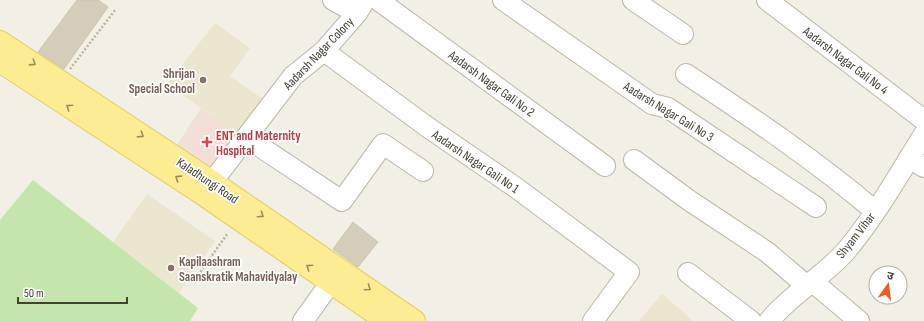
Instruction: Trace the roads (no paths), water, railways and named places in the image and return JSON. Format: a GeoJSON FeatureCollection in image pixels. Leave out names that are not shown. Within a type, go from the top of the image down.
{"type":"FeatureCollection","features":[{"type":"Feature","properties":{"kind":"main road","name":"Kaladhungi Road"},"geometry":{"type":"LineString","coordinates":[[0,42],[60,82],[341,282],[387,321]]}},
{"type":"Feature","properties":{"kind":"main road","name":"Kaladhungi Road"},"geometry":{"type":"LineString","coordinates":[[0,61],[207,188],[238,218],[341,282],[414,321]]}},
{"type":"Feature","properties":{"kind":"street"},"geometry":{"type":"LineString","coordinates":[[333,0],[361,7]]}},
{"type":"Feature","properties":{"kind":"street","name":"Aadarsh Nagar Gali No 2"},"geometry":{"type":"LineString","coordinates":[[378,0],[605,166]]}},
{"type":"Feature","properties":{"kind":"street","name":"Aadarsh Nagar Gali No 3"},"geometry":{"type":"LineString","coordinates":[[503,0],[652,104],[668,108],[816,207]]}},
{"type":"Feature","properties":{"kind":"street"},"geometry":{"type":"LineString","coordinates":[[633,0],[682,34]]}},
{"type":"Feature","properties":{"kind":"street","name":"Aadarsh Nagar Gali No 4"},"geometry":{"type":"LineString","coordinates":[[767,0],[924,120]]}},
{"type":"Feature","properties":{"kind":"street","name":"Aadarsh Nagar Colony"},"geometry":{"type":"LineString","coordinates":[[207,188],[293,76],[324,51],[361,7]]}},
{"type":"Feature","properties":{"kind":"street","name":"Aadarsh Nagar Gali No 1"},"geometry":{"type":"LineString","coordinates":[[324,51],[426,126],[515,187],[629,272],[593,321]]}},
{"type":"Feature","properties":{"kind":"street"},"geometry":{"type":"LineString","coordinates":[[686,74],[784,140],[838,180],[875,211]]}},
{"type":"Feature","properties":{"kind":"street","name":"Shyam Vihar"},"geometry":{"type":"LineString","coordinates":[[769,321],[845,251],[875,211],[917,162],[924,134]]}},
{"type":"Feature","properties":{"kind":"street"},"geometry":{"type":"LineString","coordinates":[[246,138],[342,201],[383,144],[423,170]]}},
{"type":"Feature","properties":{"kind":"street"},"geometry":{"type":"LineString","coordinates":[[634,160],[690,201],[767,252],[859,321]]}},
{"type":"Feature","properties":{"kind":"street"},"geometry":{"type":"LineString","coordinates":[[688,273],[751,321]]}},
{"type":"Feature","properties":{"kind":"street"},"geometry":{"type":"LineString","coordinates":[[303,321],[341,282]]}},
{"type":"Feature","properties":{"kind":"place","name":"Shrijan Special School"},"geometry":{"type":"Point","coordinates":[203,80]}},
{"type":"Feature","properties":{"kind":"place","name":"ENT and Maternity Hospital"},"geometry":{"type":"Point","coordinates":[207,142]}},
{"type":"Feature","properties":{"kind":"place","name":"Kapilaashram Saanskratik Mahavidyalay"},"geometry":{"type":"Point","coordinates":[171,268]}}]}
